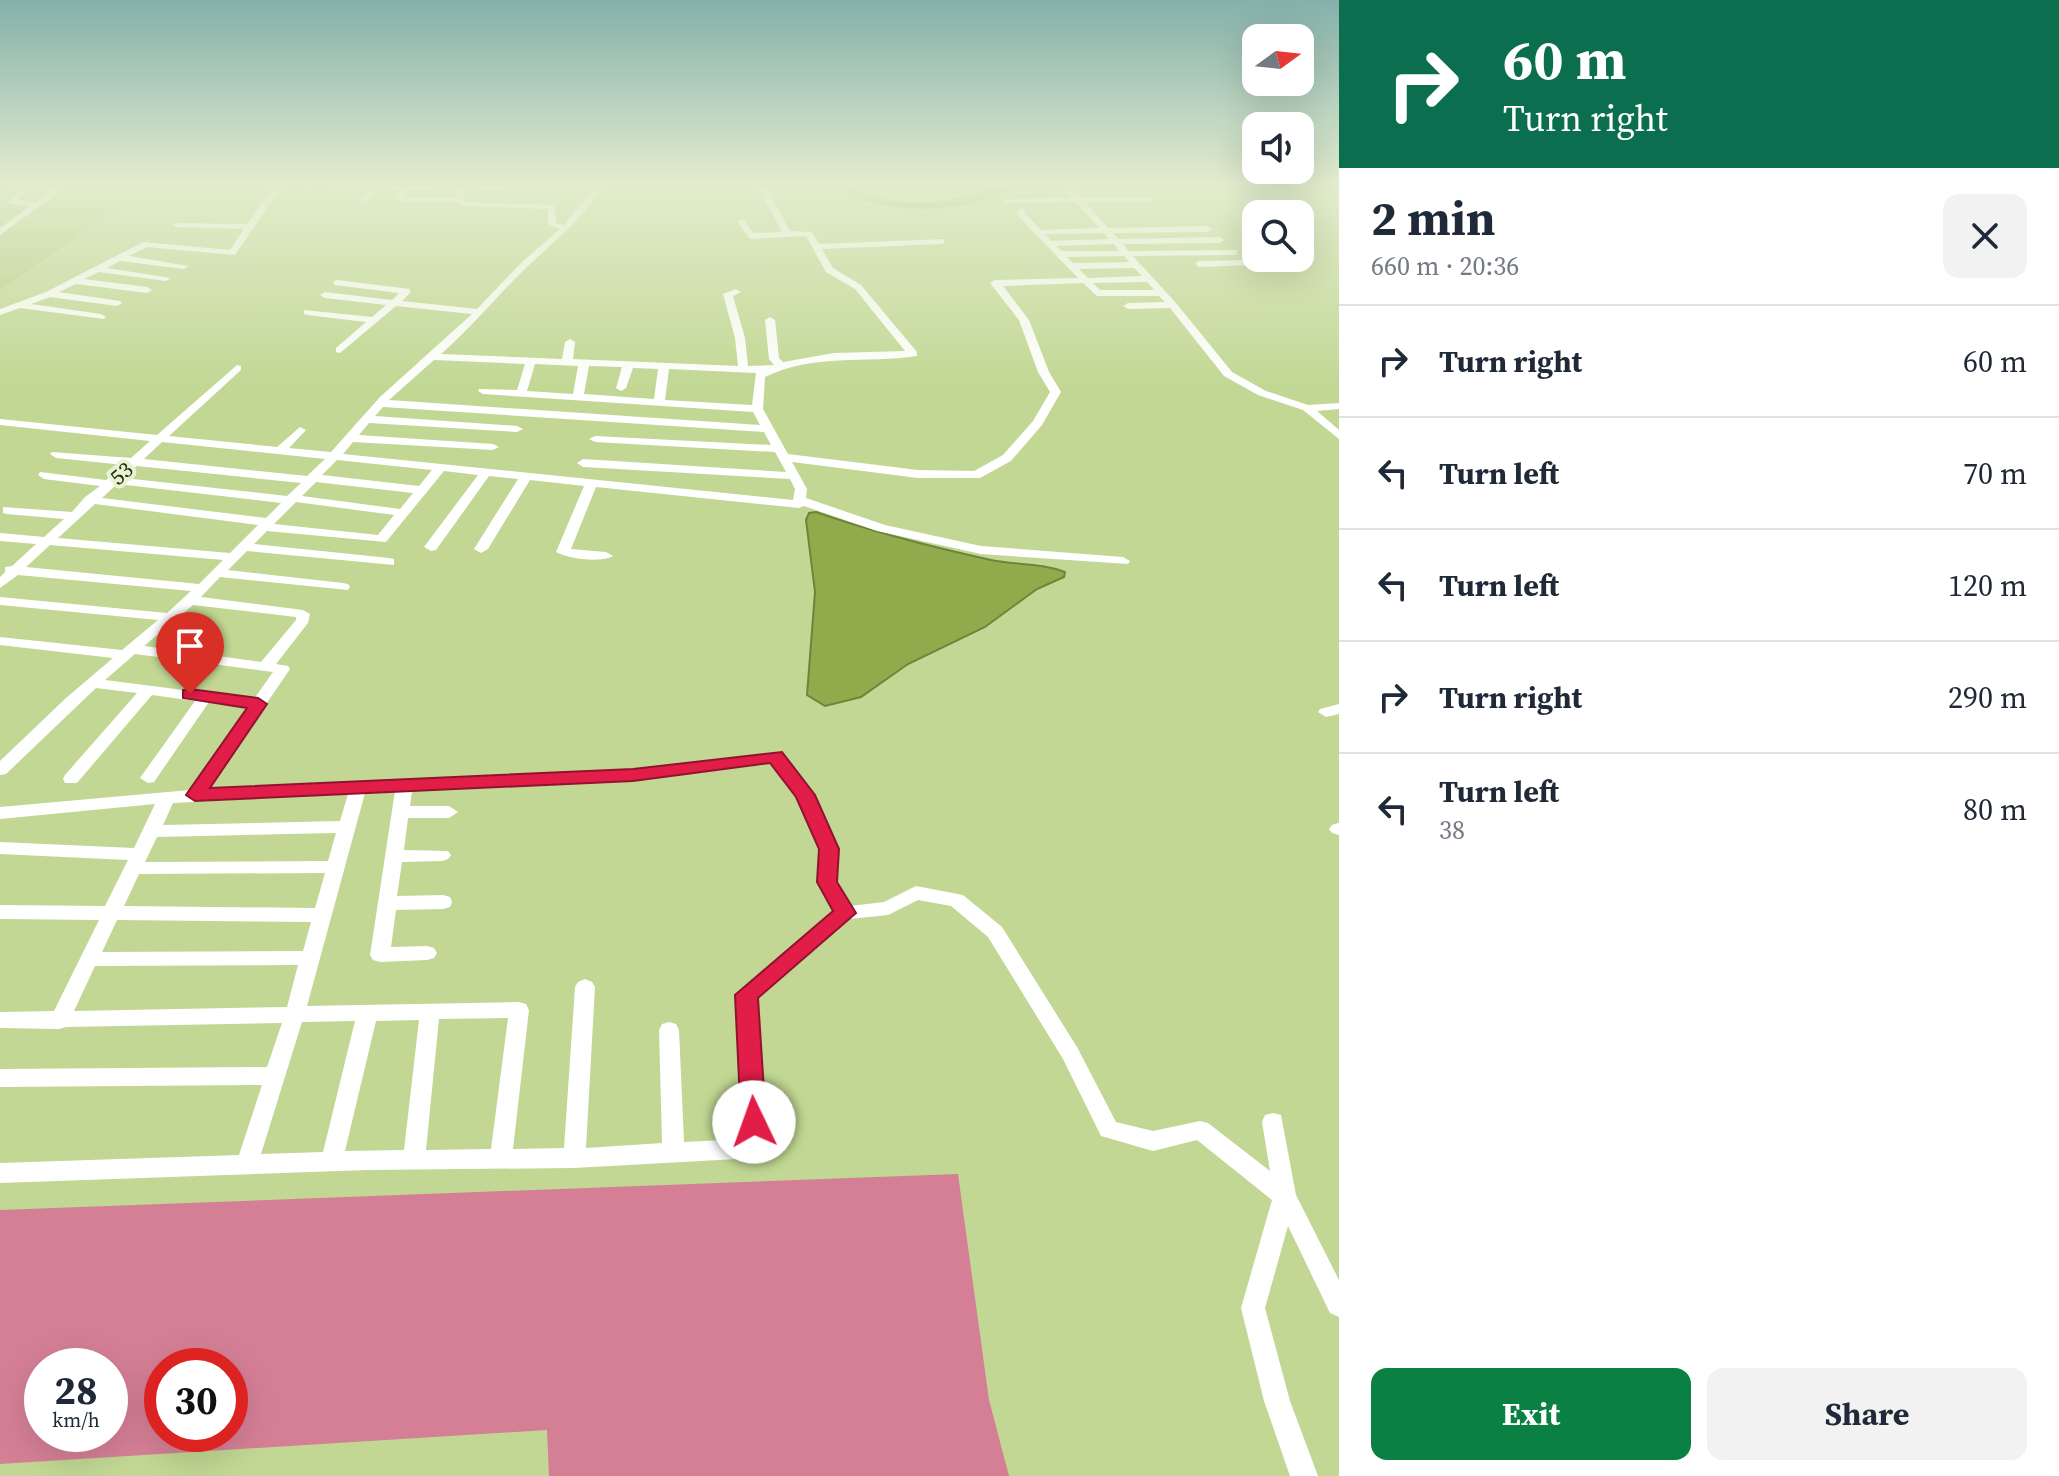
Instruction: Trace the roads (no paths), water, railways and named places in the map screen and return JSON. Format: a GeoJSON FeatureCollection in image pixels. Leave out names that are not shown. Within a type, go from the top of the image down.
{"type":"FeatureCollection","features":[{"type":"Feature","properties":{"kind":"street"},"geometry":{"type":"LineString","coordinates":[[0,312],[49,294],[130,253]]}},
{"type":"Feature","properties":{"kind":"street"},"geometry":{"type":"LineString","coordinates":[[0,770],[92,683],[190,600],[311,479],[380,403],[539,253]]}},
{"type":"Feature","properties":{"kind":"street"},"geometry":{"type":"LineString","coordinates":[[432,357],[775,368],[814,360],[913,354],[858,287],[829,270],[819,253]]}},
{"type":"Feature","properties":{"kind":"street"},"geometry":{"type":"LineString","coordinates":[[1126,253],[1173,305],[1228,374],[1262,393],[1307,408],[1339,406]]}},
{"type":"Feature","properties":{"kind":"street"},"geometry":{"type":"LineString","coordinates":[[1062,254],[1135,253]]}},
{"type":"Feature","properties":{"kind":"street"},"geometry":{"type":"LineString","coordinates":[[1198,253],[1204,264],[1242,263]]}},
{"type":"Feature","properties":{"kind":"street"},"geometry":{"type":"LineString","coordinates":[[1062,254],[1101,294],[1162,293]]}},
{"type":"Feature","properties":{"kind":"street"},"geometry":{"type":"LineString","coordinates":[[120,258],[184,266]]}},
{"type":"Feature","properties":{"kind":"street"},"geometry":{"type":"LineString","coordinates":[[1073,266],[1136,265]]}},
{"type":"Feature","properties":{"kind":"street"},"geometry":{"type":"LineString","coordinates":[[98,269],[166,278]]}},
{"type":"Feature","properties":{"kind":"street"},"geometry":{"type":"LineString","coordinates":[[574,480],[596,438],[782,453],[918,474],[976,475],[1007,458],[1038,423],[1056,392],[1043,378],[1042,362],[1015,304],[995,283],[1149,279]]}},
{"type":"Feature","properties":{"kind":"street"},"geometry":{"type":"LineString","coordinates":[[75,281],[147,290]]}},
{"type":"Feature","properties":{"kind":"street"},"geometry":{"type":"LineString","coordinates":[[337,283],[407,291],[340,350]]}},
{"type":"Feature","properties":{"kind":"street"},"geometry":{"type":"LineString","coordinates":[[736,292],[728,294],[740,338],[743,368]]}},
{"type":"Feature","properties":{"kind":"street"},"geometry":{"type":"LineString","coordinates":[[49,294],[117,303]]}},
{"type":"Feature","properties":{"kind":"street"},"geometry":{"type":"LineString","coordinates":[[325,295],[478,312]]}},
{"type":"Feature","properties":{"kind":"street"},"geometry":{"type":"LineString","coordinates":[[435,307],[447,295]]}},
{"type":"Feature","properties":{"kind":"street"},"geometry":{"type":"LineString","coordinates":[[19,305],[101,317]]}},
{"type":"Feature","properties":{"kind":"street"},"geometry":{"type":"LineString","coordinates":[[1128,306],[1173,305]]}},
{"type":"Feature","properties":{"kind":"street"},"geometry":{"type":"LineString","coordinates":[[307,312],[375,320]]}},
{"type":"Feature","properties":{"kind":"street"},"geometry":{"type":"LineString","coordinates":[[770,320],[775,368]]}},
{"type":"Feature","properties":{"kind":"street"},"geometry":{"type":"LineString","coordinates":[[567,362],[570,342]]}},
{"type":"Feature","properties":{"kind":"street"},"geometry":{"type":"LineString","coordinates":[[521,393],[531,360]]}},
{"type":"Feature","properties":{"kind":"street"},"geometry":{"type":"LineString","coordinates":[[578,398],[584,362]]}},
{"type":"Feature","properties":{"kind":"street"},"geometry":{"type":"LineString","coordinates":[[621,388],[629,363]]}},
{"type":"Feature","properties":{"kind":"street"},"geometry":{"type":"LineString","coordinates":[[659,404],[664,364]]}},
{"type":"Feature","properties":{"kind":"street","name":"53"},"geometry":{"type":"LineString","coordinates":[[0,584],[7,570],[45,542],[237,368]]}},
{"type":"Feature","properties":{"kind":"street"},"geometry":{"type":"LineString","coordinates":[[775,368],[760,375],[757,409],[795,476],[799,503]]}},
{"type":"Feature","properties":{"kind":"street"},"geometry":{"type":"LineString","coordinates":[[483,391],[757,409]]}},
{"type":"Feature","properties":{"kind":"street"},"geometry":{"type":"LineString","coordinates":[[380,403],[770,432]]}},
{"type":"Feature","properties":{"kind":"street"},"geometry":{"type":"LineString","coordinates":[[1307,408],[1339,436]]}},
{"type":"Feature","properties":{"kind":"street"},"geometry":{"type":"LineString","coordinates":[[367,419],[517,429]]}},
{"type":"Feature","properties":{"kind":"street"},"geometry":{"type":"LineString","coordinates":[[0,422],[158,441],[799,503],[882,528],[981,550],[1123,561]]}},
{"type":"Feature","properties":{"kind":"street"},"geometry":{"type":"LineString","coordinates":[[279,452],[300,430]]}},
{"type":"Feature","properties":{"kind":"street"},"geometry":{"type":"LineString","coordinates":[[350,438],[493,447]]}},
{"type":"Feature","properties":{"kind":"street"},"geometry":{"type":"LineString","coordinates":[[56,454],[422,490]]}},
{"type":"Feature","properties":{"kind":"street"},"geometry":{"type":"LineString","coordinates":[[583,463],[795,476]]}},
{"type":"Feature","properties":{"kind":"street"},"geometry":{"type":"LineString","coordinates":[[89,500],[374,539],[386,536],[440,468]]}},
{"type":"Feature","properties":{"kind":"street"},"geometry":{"type":"LineString","coordinates":[[431,547],[486,472]]}},
{"type":"Feature","properties":{"kind":"street"},"geometry":{"type":"LineString","coordinates":[[44,475],[404,513]]}},
{"type":"Feature","properties":{"kind":"street"},"geometry":{"type":"LineString","coordinates":[[481,549],[526,476]]}},
{"type":"Feature","properties":{"kind":"street"},"geometry":{"type":"LineString","coordinates":[[592,482],[563,552],[606,556]]}},
{"type":"Feature","properties":{"kind":"street"},"geometry":{"type":"LineString","coordinates":[[7,510],[73,516]]}},
{"type":"Feature","properties":{"kind":"street"},"geometry":{"type":"LineString","coordinates":[[0,537],[389,562]]}},
{"type":"Feature","properties":{"kind":"street"},"geometry":{"type":"LineString","coordinates":[[7,570],[202,588]]}},
{"type":"Feature","properties":{"kind":"street"},"geometry":{"type":"LineString","coordinates":[[217,573],[343,587]]}},
{"type":"Feature","properties":{"kind":"street"},"geometry":{"type":"LineString","coordinates":[[190,600],[303,614],[303,620],[265,667]]}},
{"type":"Feature","properties":{"kind":"street"},"geometry":{"type":"LineString","coordinates":[[0,601],[169,617]]}},
{"type":"Feature","properties":{"kind":"street"},"geometry":{"type":"LineString","coordinates":[[0,641],[283,669],[195,795]]}},
{"type":"Feature","properties":{"kind":"street"},"geometry":{"type":"LineString","coordinates":[[92,683],[258,704]]}},
{"type":"Feature","properties":{"kind":"street"},"geometry":{"type":"LineString","coordinates":[[71,779],[149,689]]}},
{"type":"Feature","properties":{"kind":"street"},"geometry":{"type":"LineString","coordinates":[[148,778],[205,697]]}},
{"type":"Feature","properties":{"kind":"street"},"geometry":{"type":"LineString","coordinates":[[0,813],[195,795],[633,775],[775,757],[805,795],[829,849],[827,882],[845,913]]}},
{"type":"Feature","properties":{"kind":"street"},"geometry":{"type":"LineString","coordinates":[[404,785],[380,955],[427,953]]}},
{"type":"Feature","properties":{"kind":"street"},"geometry":{"type":"LineString","coordinates":[[247,1164],[294,1016],[358,787]]}},
{"type":"Feature","properties":{"kind":"street"},"geometry":{"type":"LineString","coordinates":[[59,1021],[108,913],[167,798]]}},
{"type":"Feature","properties":{"kind":"street"},"geometry":{"type":"LineString","coordinates":[[400,812],[449,812]]}},
{"type":"Feature","properties":{"kind":"street"},"geometry":{"type":"LineString","coordinates":[[151,831],[347,827]]}},
{"type":"Feature","properties":{"kind":"street"},"geometry":{"type":"LineString","coordinates":[[0,848],[135,861],[336,867]]}},
{"type":"Feature","properties":{"kind":"street"},"geometry":{"type":"LineString","coordinates":[[394,856],[442,855]]}},
{"type":"Feature","properties":{"kind":"street"},"geometry":{"type":"LineString","coordinates":[[0,1173],[332,1161],[574,1158],[755,1148],[747,995],[845,913],[888,908],[916,893],[956,900],[995,932],[1070,1053],[1109,1129],[1153,1141],[1200,1130],[1285,1196]]}},
{"type":"Feature","properties":{"kind":"street"},"geometry":{"type":"LineString","coordinates":[[387,903],[443,902]]}},
{"type":"Feature","properties":{"kind":"street"},"geometry":{"type":"LineString","coordinates":[[0,912],[322,915]]}},
{"type":"Feature","properties":{"kind":"street"},"geometry":{"type":"LineString","coordinates":[[87,959],[310,958]]}},
{"type":"Feature","properties":{"kind":"street"},"geometry":{"type":"LineString","coordinates":[[574,1158],[585,987]]}},
{"type":"Feature","properties":{"kind":"street"},"geometry":{"type":"LineString","coordinates":[[0,1020],[519,1010],[501,1160]]}},
{"type":"Feature","properties":{"kind":"street"},"geometry":{"type":"LineString","coordinates":[[414,1160],[430,1011]]}},
{"type":"Feature","properties":{"kind":"street"},"geometry":{"type":"LineString","coordinates":[[332,1161],[367,1014]]}},
{"type":"Feature","properties":{"kind":"street"},"geometry":{"type":"LineString","coordinates":[[669,1030],[673,1151]]}},
{"type":"Feature","properties":{"kind":"street"},"geometry":{"type":"LineString","coordinates":[[0,1078],[275,1076]]}},
{"type":"Feature","properties":{"kind":"street"},"geometry":{"type":"LineString","coordinates":[[1273,1122],[1285,1196],[1339,1305]]}},
{"type":"Feature","properties":{"kind":"street"},"geometry":{"type":"LineString","coordinates":[[1285,1196],[1253,1308],[1277,1401],[1304,1476]]}}]}
